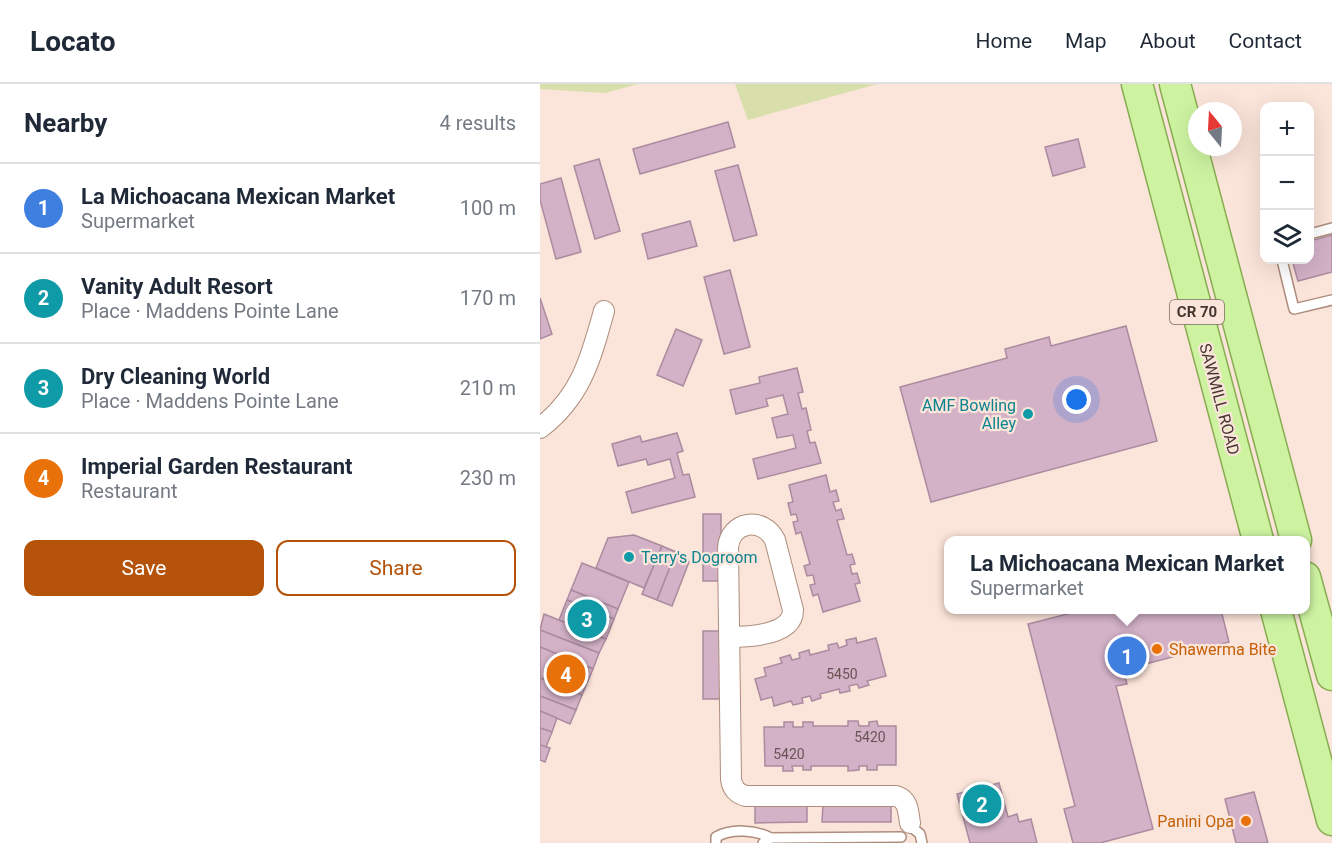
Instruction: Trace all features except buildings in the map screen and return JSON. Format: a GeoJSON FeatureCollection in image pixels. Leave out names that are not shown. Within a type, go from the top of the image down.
{"type":"FeatureCollection","features":[{"type":"Feature","properties":{"kind":"main road","name":"SAWMILL ROAD"},"geometry":{"type":"LineString","coordinates":[[1137,84],[1257,536]]}},
{"type":"Feature","properties":{"kind":"main road","name":"CR 70"},"geometry":{"type":"LineString","coordinates":[[1175,84],[1295,536]]}},
{"type":"Feature","properties":{"kind":"main road"},"geometry":{"type":"LineString","coordinates":[[1310,594],[1330,661]]}},
{"type":"Feature","properties":{"kind":"main road"},"geometry":{"type":"LineString","coordinates":[[1277,614],[1332,820]]}},
{"type":"Feature","properties":{"kind":"street"},"geometry":{"type":"LineString","coordinates":[[540,428],[561,410],[581,380],[593,350],[604,311]]}},
{"type":"Feature","properties":{"kind":"street"},"geometry":{"type":"LineString","coordinates":[[729,637],[753,636],[782,628],[792,617],[793,607],[775,540],[769,530],[759,525],[741,526],[729,540],[729,637],[731,779],[736,791],[746,796],[896,796],[906,804],[904,834]]}},
{"type":"Feature","properties":{"kind":"lane"},"geometry":{"type":"LineString","coordinates":[[1314,233],[1332,228]]}},
{"type":"Feature","properties":{"kind":"lane"},"geometry":{"type":"LineString","coordinates":[[1283,264],[1294,309],[1332,300]]}},
{"type":"Feature","properties":{"kind":"lane"},"geometry":{"type":"LineString","coordinates":[[716,843],[716,837],[723,833],[758,832],[767,840],[920,834],[922,843]]}},
{"type":"Feature","properties":{"kind":"green space"},"geometry":{"type":"Polygon","coordinates":[[[540,84],[638,84],[605,93],[540,89],[540,84]]]}},
{"type":"Feature","properties":{"kind":"green space"},"geometry":{"type":"Polygon","coordinates":[[[735,84],[877,84],[748,120],[735,84]]]}},
{"type":"Feature","properties":{"kind":"place","name":"AMF Bowling Alley"},"geometry":{"type":"Point","coordinates":[1028,414]}},
{"type":"Feature","properties":{"kind":"place","name":"Terry's Dogroom"},"geometry":{"type":"Point","coordinates":[629,557]}},
{"type":"Feature","properties":{"kind":"place","name":"Dry Cleaning World"},"geometry":{"type":"Point","coordinates":[587,619]}},
{"type":"Feature","properties":{"kind":"place","name":"Shawerma Bite"},"geometry":{"type":"Point","coordinates":[1157,649]}},
{"type":"Feature","properties":{"kind":"place","name":"La Michoacana Mexican Market"},"geometry":{"type":"Point","coordinates":[1127,656]}},
{"type":"Feature","properties":{"kind":"place","name":"Imperial Garden Restaurant"},"geometry":{"type":"Point","coordinates":[566,674]}},
{"type":"Feature","properties":{"kind":"place","name":"Vanity Adult Resort"},"geometry":{"type":"Point","coordinates":[982,804]}},
{"type":"Feature","properties":{"kind":"place","name":"Panini Opa"},"geometry":{"type":"Point","coordinates":[1246,821]}}]}
